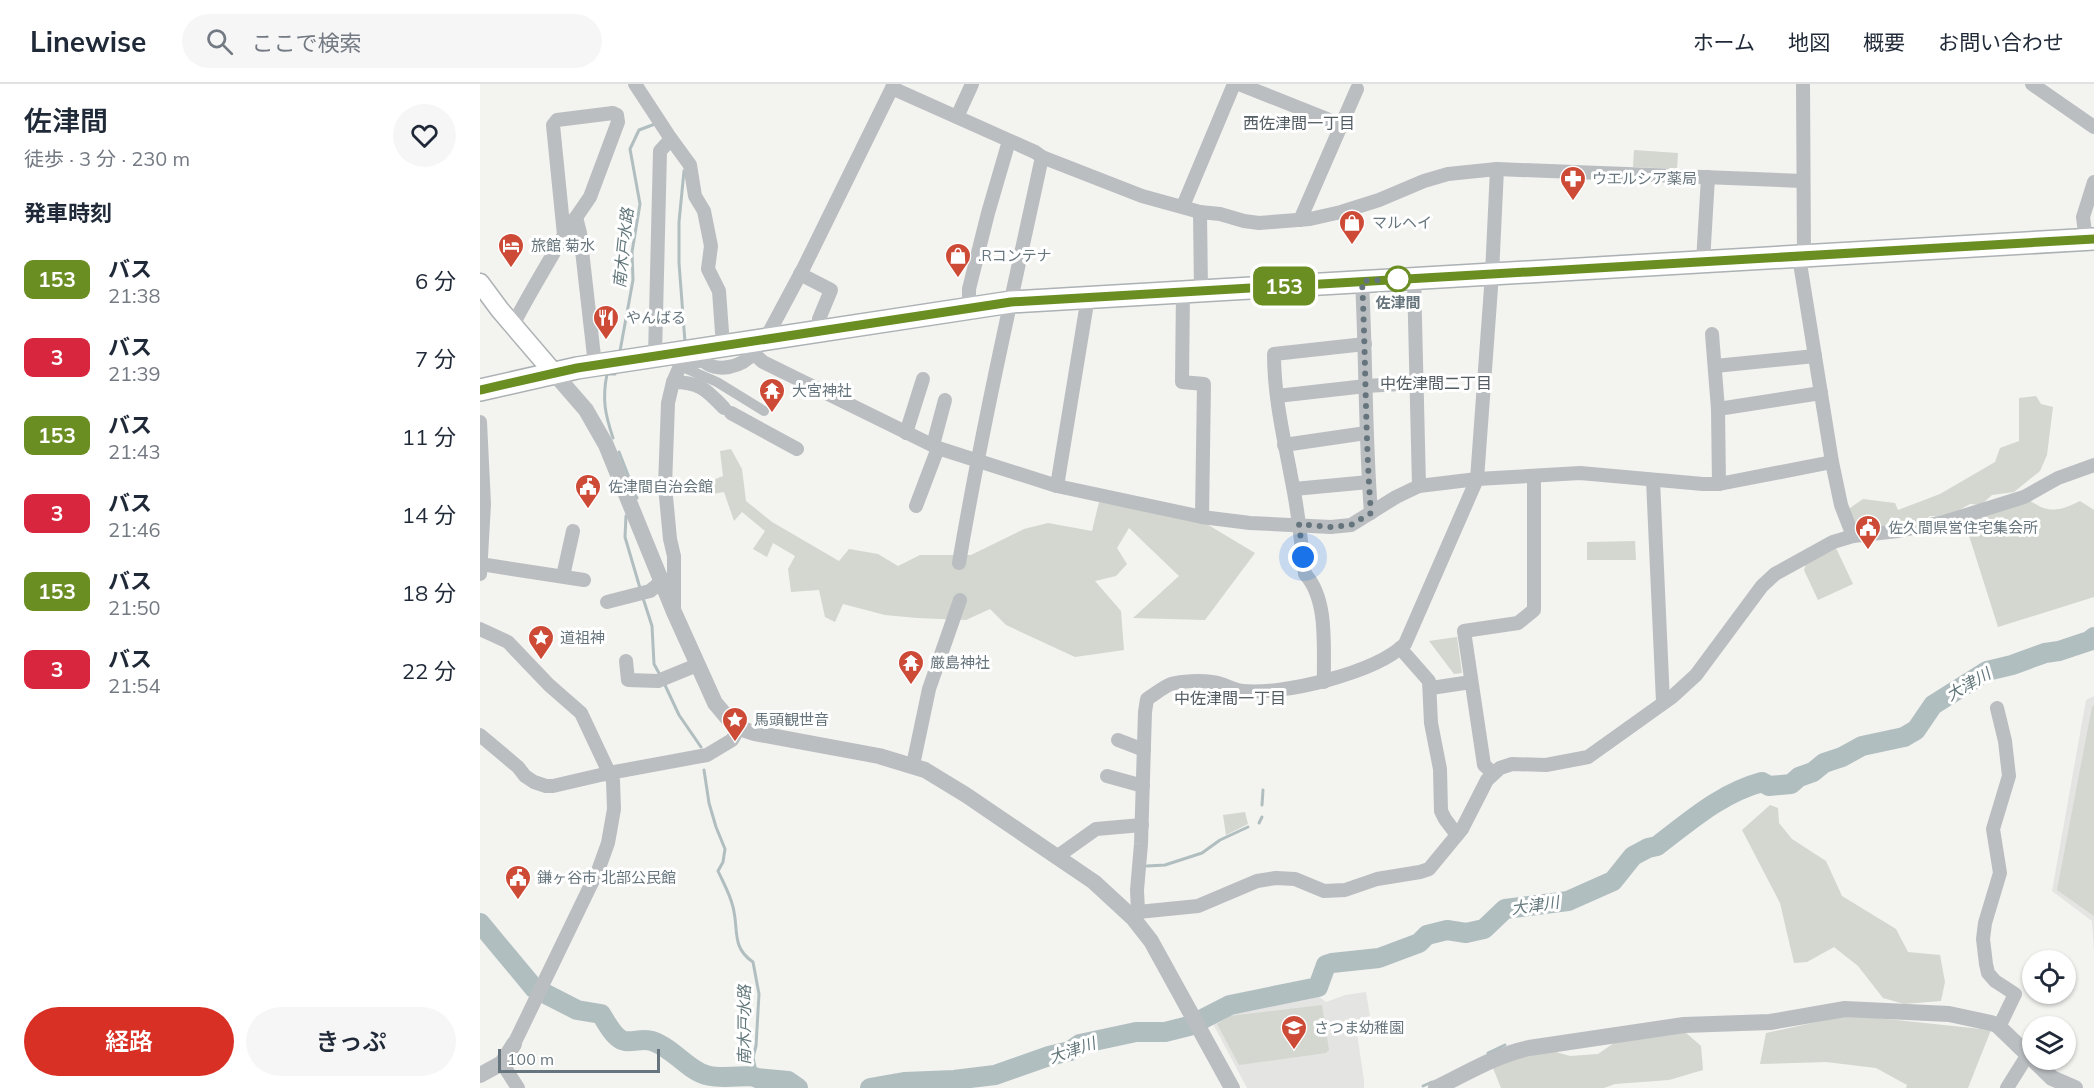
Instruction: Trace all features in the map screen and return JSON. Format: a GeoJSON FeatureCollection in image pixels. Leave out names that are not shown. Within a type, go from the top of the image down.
{"type":"FeatureCollection","features":[{"type":"Feature","properties":{"kind":"main road"},"geometry":{"type":"LineString","coordinates":[[480,390],[553,372],[595,365],[723,346],[757,345],[819,332],[1011,302],[2090,240]]}},
{"type":"Feature","properties":{"kind":"main road"},"geometry":{"type":"LineString","coordinates":[[480,283],[553,372]]}},
{"type":"Feature","properties":{"kind":"street"},"geometry":{"type":"LineString","coordinates":[[635,84],[690,165],[695,196],[704,211],[711,246],[708,269],[719,291],[723,346]]}},
{"type":"Feature","properties":{"kind":"street"},"geometry":{"type":"LineString","coordinates":[[957,117],[972,84]]}},
{"type":"Feature","properties":{"kind":"street"},"geometry":{"type":"LineString","coordinates":[[1183,206],[1234,84]]}},
{"type":"Feature","properties":{"kind":"street"},"geometry":{"type":"LineString","coordinates":[[1239,84],[1342,125]]}},
{"type":"Feature","properties":{"kind":"street"},"geometry":{"type":"LineString","coordinates":[[1803,84],[1804,256],[1800,263],[1832,462],[1841,505],[1853,536]]}},
{"type":"Feature","properties":{"kind":"street"},"geometry":{"type":"LineString","coordinates":[[2032,84],[2094,127]]}},
{"type":"Feature","properties":{"kind":"street"},"geometry":{"type":"LineString","coordinates":[[674,612],[674,556],[665,486],[668,403],[673,382],[681,366],[700,360],[711,366],[735,366],[748,360],[840,209],[893,86],[1042,157],[1142,196],[1244,221],[1300,220],[1341,212],[1448,174],[1497,169],[1803,181]]}},
{"type":"Feature","properties":{"kind":"street"},"geometry":{"type":"LineString","coordinates":[[1300,220],[1357,89]]}},
{"type":"Feature","properties":{"kind":"street"},"geometry":{"type":"LineString","coordinates":[[513,325],[564,235],[590,197],[618,122],[617,115],[613,113],[557,120],[553,125],[564,235]]}},
{"type":"Feature","properties":{"kind":"street"},"geometry":{"type":"LineString","coordinates":[[655,356],[660,151],[671,139]]}},
{"type":"Feature","properties":{"kind":"street"},"geometry":{"type":"LineString","coordinates":[[969,308],[969,289],[987,213],[1009,141]]}},
{"type":"Feature","properties":{"kind":"street"},"geometry":{"type":"LineString","coordinates":[[959,563],[976,461],[1042,157]]}},
{"type":"Feature","properties":{"kind":"street"},"geometry":{"type":"LineString","coordinates":[[1136,915],[1142,825],[1143,696],[1170,685],[1193,681],[1211,681],[1242,691],[1272,690],[1324,682],[1395,653],[1404,644],[1477,479],[1497,169]]}},
{"type":"Feature","properties":{"kind":"street"},"geometry":{"type":"LineString","coordinates":[[1703,262],[1708,177]]}},
{"type":"Feature","properties":{"kind":"street"},"geometry":{"type":"LineString","coordinates":[[2090,240],[2083,217],[2094,182]]}},
{"type":"Feature","properties":{"kind":"street"},"geometry":{"type":"LineString","coordinates":[[1200,212],[1182,382],[1204,384],[1202,517]]}},
{"type":"Feature","properties":{"kind":"street"},"geometry":{"type":"LineString","coordinates":[[576,217],[580,233],[595,365]]}},
{"type":"Feature","properties":{"kind":"street"},"geometry":{"type":"LineString","coordinates":[[800,274],[831,290],[819,319],[819,332]]}},
{"type":"Feature","properties":{"kind":"street"},"geometry":{"type":"LineString","coordinates":[[1414,278],[1419,486]]}},
{"type":"Feature","properties":{"kind":"street"},"geometry":{"type":"LineString","coordinates":[[1362,281],[1366,433],[1371,513]]}},
{"type":"Feature","properties":{"kind":"street"},"geometry":{"type":"LineString","coordinates":[[1057,486],[1088,297]]}},
{"type":"Feature","properties":{"kind":"street"},"geometry":{"type":"LineString","coordinates":[[1712,334],[1718,409],[1719,483]]}},
{"type":"Feature","properties":{"kind":"street"},"geometry":{"type":"LineString","coordinates":[[1324,682],[1323,619],[1310,579],[1305,574],[1294,489],[1284,445],[1274,377],[1274,354],[1365,344]]}},
{"type":"Feature","properties":{"kind":"street"},"geometry":{"type":"LineString","coordinates":[[757,345],[763,362],[935,447],[1057,486],[1202,517],[1250,523],[1331,527],[1351,525],[1419,486],[1477,479],[1580,473],[1703,484],[1832,462]]}},
{"type":"Feature","properties":{"kind":"street"},"geometry":{"type":"LineString","coordinates":[[1715,366],[1815,356]]}},
{"type":"Feature","properties":{"kind":"street"},"geometry":{"type":"LineString","coordinates":[[681,366],[717,382],[764,411]]}},
{"type":"Feature","properties":{"kind":"street"},"geometry":{"type":"LineString","coordinates":[[553,372],[586,410],[606,445],[674,612],[720,710],[739,728],[754,733],[879,756],[925,770],[1058,856],[1136,915],[1233,1088]]}},
{"type":"Feature","properties":{"kind":"street"},"geometry":{"type":"LineString","coordinates":[[906,433],[923,379]]}},
{"type":"Feature","properties":{"kind":"street"},"geometry":{"type":"LineString","coordinates":[[673,382],[694,383],[707,390],[727,410],[796,449]]}},
{"type":"Feature","properties":{"kind":"street"},"geometry":{"type":"LineString","coordinates":[[1277,396],[1417,383]]}},
{"type":"Feature","properties":{"kind":"street"},"geometry":{"type":"LineString","coordinates":[[1718,409],[1821,393]]}},
{"type":"Feature","properties":{"kind":"street"},"geometry":{"type":"LineString","coordinates":[[916,506],[935,447],[945,400]]}},
{"type":"Feature","properties":{"kind":"street"},"geometry":{"type":"LineString","coordinates":[[480,422],[484,504],[480,574]]}},
{"type":"Feature","properties":{"kind":"street"},"geometry":{"type":"LineString","coordinates":[[1284,445],[1366,433]]}},
{"type":"Feature","properties":{"kind":"street"},"geometry":{"type":"LineString","coordinates":[[1136,915],[1198,906],[1257,881],[1276,878],[1295,879],[1324,891],[1345,890],[1377,879],[1429,869],[1457,835],[1493,773],[1512,764],[1546,765],[1587,757],[1672,697],[1696,675],[1762,586],[1775,574],[1833,542],[1853,536],[1898,531],[1944,522],[2024,497],[2058,478],[2094,465]]}},
{"type":"Feature","properties":{"kind":"street"},"geometry":{"type":"LineString","coordinates":[[1493,773],[1484,765],[1464,631],[1518,623],[1534,610],[1534,476]]}},
{"type":"Feature","properties":{"kind":"street"},"geometry":{"type":"LineString","coordinates":[[1653,480],[1663,702]]}},
{"type":"Feature","properties":{"kind":"street"},"geometry":{"type":"LineString","coordinates":[[1294,489],[1368,482]]}},
{"type":"Feature","properties":{"kind":"street"},"geometry":{"type":"LineString","coordinates":[[563,576],[573,531]]}},
{"type":"Feature","properties":{"kind":"street"},"geometry":{"type":"LineString","coordinates":[[480,564],[584,580]]}},
{"type":"Feature","properties":{"kind":"street"},"geometry":{"type":"LineString","coordinates":[[607,602],[650,591],[662,581]]}},
{"type":"Feature","properties":{"kind":"street"},"geometry":{"type":"LineString","coordinates":[[913,765],[929,689],[960,600]]}},
{"type":"Feature","properties":{"kind":"street"},"geometry":{"type":"LineString","coordinates":[[480,629],[508,642],[549,685],[581,713],[614,781],[614,809],[608,843],[599,868],[514,1044],[502,1063],[480,1075]]}},
{"type":"Feature","properties":{"kind":"street"},"geometry":{"type":"LineString","coordinates":[[1400,648],[1429,681],[1431,723],[1440,769],[1441,811],[1457,835]]}},
{"type":"Feature","properties":{"kind":"street"},"geometry":{"type":"LineString","coordinates":[[626,661],[628,680],[662,679],[697,665]]}},
{"type":"Feature","properties":{"kind":"street"},"geometry":{"type":"LineString","coordinates":[[1431,688],[1471,682]]}},
{"type":"Feature","properties":{"kind":"street"},"geometry":{"type":"LineString","coordinates":[[1997,708],[2005,741],[2009,776],[1993,829],[2000,873],[1985,923],[1983,939],[1988,973],[1995,981],[2015,994],[2001,1023],[1997,1025]]}},
{"type":"Feature","properties":{"kind":"street"},"geometry":{"type":"LineString","coordinates":[[480,735],[518,767],[525,776],[546,786],[702,757],[732,740],[739,728]]}},
{"type":"Feature","properties":{"kind":"street"},"geometry":{"type":"LineString","coordinates":[[1119,740],[1144,750]]}},
{"type":"Feature","properties":{"kind":"street"},"geometry":{"type":"LineString","coordinates":[[1107,776],[1143,786]]}},
{"type":"Feature","properties":{"kind":"street"},"geometry":{"type":"LineString","coordinates":[[1058,856],[1096,829],[1142,825]]}},
{"type":"Feature","properties":{"kind":"street"},"geometry":{"type":"LineString","coordinates":[[1436,1088],[1512,1052],[1684,1025],[1770,1022],[1845,1009],[1949,1014],[1997,1025],[2022,1051]]}},
{"type":"Feature","properties":{"kind":"street"},"geometry":{"type":"LineString","coordinates":[[502,1063],[518,1088]]}},
{"type":"Feature","properties":{"kind":"street"},"geometry":{"type":"LineString","coordinates":[[2007,1088],[2022,1064]]}},
{"type":"Feature","properties":{"kind":"street"},"geometry":{"type":"LineString","coordinates":[[2043,1070],[2066,1087]]}},
{"type":"Feature","properties":{"kind":"shaded area"},"geometry":{"type":"Polygon","coordinates":[[[1634,150],[1678,153],[1677,169],[1633,167],[1634,150]]]}},
{"type":"Feature","properties":{"kind":"shaded area"},"geometry":{"type":"Polygon","coordinates":[[[2036,396],[2041,404],[2053,407],[2047,455],[2040,471],[2014,492],[1992,495],[1981,505],[1970,504],[1947,517],[1930,516],[1915,526],[1867,526],[1852,523],[1850,508],[1863,499],[1895,503],[1898,510],[1940,494],[1995,462],[2000,448],[2019,441],[2019,398],[2036,396]]]}},
{"type":"Feature","properties":{"kind":"shaded area"},"geometry":{"type":"Polygon","coordinates":[[[731,449],[742,469],[746,501],[772,522],[839,561],[849,549],[878,554],[898,566],[920,555],[971,555],[1024,529],[1048,523],[1092,531],[1099,502],[1205,523],[1255,553],[1205,620],[1133,618],[1179,576],[1129,528],[1117,548],[1127,564],[1116,576],[1095,581],[1121,611],[1124,650],[1075,657],[1006,625],[990,609],[966,620],[885,615],[843,604],[835,622],[825,617],[819,590],[791,592],[788,569],[795,556],[773,543],[767,557],[753,549],[765,531],[742,512],[734,521],[724,492],[706,495],[703,484],[723,476],[720,451],[731,449]]]}},
{"type":"Feature","properties":{"kind":"shaded area"},"geometry":{"type":"Polygon","coordinates":[[[2029,500],[2048,509],[2060,509],[2080,501],[2094,510],[2094,597],[1998,627],[1965,523],[2029,500]]]}},
{"type":"Feature","properties":{"kind":"shaded area"},"geometry":{"type":"Polygon","coordinates":[[[1635,541],[1636,560],[1587,560],[1587,542],[1635,541]]]}},
{"type":"Feature","properties":{"kind":"shaded area"},"geometry":{"type":"Polygon","coordinates":[[[1836,548],[1853,584],[1818,600],[1804,570],[1806,564],[1836,548]]]}},
{"type":"Feature","properties":{"kind":"shaded area"},"geometry":{"type":"Polygon","coordinates":[[[1457,637],[1462,673],[1454,674],[1429,641],[1457,637]]]}},
{"type":"Feature","properties":{"kind":"shaded area"},"geometry":{"type":"Polygon","coordinates":[[[2094,696],[2094,951],[2092,921],[2052,891],[2086,700],[2094,696]]]}},
{"type":"Feature","properties":{"kind":"shaded area"},"geometry":{"type":"Polygon","coordinates":[[[2094,705],[2094,916],[2057,890],[2094,705]]]}},
{"type":"Feature","properties":{"kind":"shaded area"},"geometry":{"type":"Polygon","coordinates":[[[1770,805],[1778,808],[1779,823],[1792,839],[1826,861],[1842,896],[1896,929],[1908,952],[1940,955],[1945,982],[1941,1001],[1904,1004],[1883,998],[1858,966],[1834,947],[1807,962],[1794,963],[1780,903],[1742,830],[1770,805]]]}},
{"type":"Feature","properties":{"kind":"shaded area"},"geometry":{"type":"Polygon","coordinates":[[[1245,812],[1248,824],[1226,835],[1223,815],[1245,812]]]}},
{"type":"Feature","properties":{"kind":"shaded area","name":"さつま幼稚園"},"geometry":{"type":"Polygon","coordinates":[[[1366,992],[1370,1016],[1355,1020],[1364,1088],[1247,1088],[1212,1022],[1226,1012],[1294,1002],[1315,994],[1326,1002],[1345,995],[1366,992]]]}},
{"type":"Feature","properties":{"kind":"shaded area"},"geometry":{"type":"Polygon","coordinates":[[[1322,1005],[1329,1050],[1326,1053],[1239,1065],[1217,1024],[1229,1016],[1322,1005]]]}},
{"type":"Feature","properties":{"kind":"shaded area"},"geometry":{"type":"Polygon","coordinates":[[[1849,1015],[1991,1030],[1968,1088],[1906,1088],[1907,1085],[1876,1068],[1826,1062],[1760,1064],[1766,1033],[1849,1015]]]}},
{"type":"Feature","properties":{"kind":"shaded area"},"geometry":{"type":"Polygon","coordinates":[[[1684,1031],[1701,1046],[1703,1070],[1669,1080],[1615,1084],[1604,1088],[1501,1088],[1493,1068],[1530,1053],[1556,1052],[1570,1056],[1598,1054],[1614,1043],[1684,1031]]]}},
{"type":"Feature","properties":{"kind":"waterway","name":"南木戸水路"},"geometry":{"type":"LineString","coordinates":[[620,351],[633,280],[632,252],[640,204],[630,149],[639,130],[655,124]]}},
{"type":"Feature","properties":{"kind":"waterway"},"geometry":{"type":"LineString","coordinates":[[684,171],[679,222],[679,263],[685,342]]}},
{"type":"Feature","properties":{"kind":"waterway","name":"南木戸水路"},"geometry":{"type":"LineString","coordinates":[[613,438],[606,414],[605,391],[607,374],[615,374]]}},
{"type":"Feature","properties":{"kind":"waterway","name":"南木戸水路"},"geometry":{"type":"LineString","coordinates":[[619,452],[637,498]]}},
{"type":"Feature","properties":{"kind":"waterway","name":"南木戸水路"},"geometry":{"type":"LineString","coordinates":[[626,516],[625,537],[640,588]]}},
{"type":"Feature","properties":{"kind":"waterway","name":"南木戸水路"},"geometry":{"type":"LineString","coordinates":[[643,598],[652,626],[654,664],[660,675]]}},
{"type":"Feature","properties":{"kind":"waterway","name":"大津川"},"geometry":{"type":"LineString","coordinates":[[870,1088],[904,1082],[954,1080],[995,1075],[1070,1051],[1080,1044],[1136,1032],[1165,1032],[1189,1026],[1230,1005],[1318,987],[1326,965],[1332,963],[1379,958],[1419,943],[1427,935],[1447,930],[1466,933],[1484,929],[1505,909],[1568,901],[1613,881],[1633,856],[1657,846],[1719,800],[1762,782],[1769,786],[1791,784],[1824,763],[1842,757],[1862,746],[1904,737],[1916,730],[1933,705],[1987,671],[2045,653],[2059,651],[2089,641],[2094,637]]}},
{"type":"Feature","properties":{"kind":"waterway","name":"南木戸水路"},"geometry":{"type":"LineString","coordinates":[[664,683],[679,715],[701,747]]}},
{"type":"Feature","properties":{"kind":"waterway","name":"南木戸水路"},"geometry":{"type":"LineString","coordinates":[[704,770],[709,803],[725,849],[723,862],[718,871],[732,902],[741,950],[753,962],[759,994],[756,1046],[753,1057],[757,1078]]}},
{"type":"Feature","properties":{"kind":"waterway"},"geometry":{"type":"LineString","coordinates":[[1262,805],[1263,790]]}},
{"type":"Feature","properties":{"kind":"waterway"},"geometry":{"type":"LineString","coordinates":[[1259,823],[1262,817]]}},
{"type":"Feature","properties":{"kind":"waterway"},"geometry":{"type":"LineString","coordinates":[[1147,866],[1165,865],[1202,853],[1220,840],[1248,827]]}},
{"type":"Feature","properties":{"kind":"waterway","name":"大津川"},"geometry":{"type":"LineString","coordinates":[[480,923],[534,988],[577,1010],[601,1014],[620,1039],[624,1041],[644,1040],[660,1044],[693,1069],[706,1075],[752,1076],[788,1081],[798,1088]]}},
{"type":"Feature","properties":{"kind":"waterway"},"geometry":{"type":"LineString","coordinates":[[1488,1053],[1505,1045]]}},
{"type":"Feature","properties":{"kind":"waterway"},"geometry":{"type":"LineString","coordinates":[[1423,1086],[1432,1082]]}},
{"type":"Feature","properties":{"kind":"bus line","name":"153"},"geometry":{"type":"LineString","coordinates":[[480,390],[577,368],[1011,302],[2094,239]]}},
{"type":"Feature","properties":{"kind":"place","name":"ウエルシア薬局"},"geometry":{"type":"Point","coordinates":[1573,202]}},
{"type":"Feature","properties":{"kind":"place","name":"マルヘイ"},"geometry":{"type":"Point","coordinates":[1352,246]}},
{"type":"Feature","properties":{"kind":"place","name":"旅館 菊水"},"geometry":{"type":"Point","coordinates":[511,269]}},
{"type":"Feature","properties":{"kind":"place","name":".Rコンテナ"},"geometry":{"type":"Point","coordinates":[958,279]}},
{"type":"Feature","properties":{"kind":"place","name":"佐津間"},"geometry":{"type":"Point","coordinates":[1398,279]}},
{"type":"Feature","properties":{"kind":"place","name":"やんばる"},"geometry":{"type":"Point","coordinates":[606,341]}},
{"type":"Feature","properties":{"kind":"place","name":"大宮神社"},"geometry":{"type":"Point","coordinates":[772,414]}},
{"type":"Feature","properties":{"kind":"place","name":"佐津間自治会館"},"geometry":{"type":"Point","coordinates":[588,510]}},
{"type":"Feature","properties":{"kind":"place","name":"佐久間県営住宅集会所"},"geometry":{"type":"Point","coordinates":[1868,551]}},
{"type":"Feature","properties":{"kind":"place","name":"道祖神"},"geometry":{"type":"Point","coordinates":[541,661]}},
{"type":"Feature","properties":{"kind":"place","name":"厳島神社"},"geometry":{"type":"Point","coordinates":[911,686]}},
{"type":"Feature","properties":{"kind":"place","name":"馬頭観世音"},"geometry":{"type":"Point","coordinates":[735,743]}},
{"type":"Feature","properties":{"kind":"place","name":"鎌ヶ谷市 北部公民館"},"geometry":{"type":"Point","coordinates":[518,901]}},
{"type":"Feature","properties":{"kind":"place","name":"さつま幼稚園"},"geometry":{"type":"Point","coordinates":[1294,1051]}},
{"type":"Feature","properties":{"kind":"district","name":"西佐津間一丁目"},"geometry":{"type":"Point","coordinates":[1299,123]}},
{"type":"Feature","properties":{"kind":"district","name":"中佐津間二丁目"},"geometry":{"type":"Point","coordinates":[1436,383]}},
{"type":"Feature","properties":{"kind":"district","name":"中佐津間一丁目"},"geometry":{"type":"Point","coordinates":[1230,698]}},
{"type":"Feature","properties":{"kind":"route"},"geometry":{"type":"LineString","coordinates":[[1303,557],[1299,524],[1331,527],[1351,525],[1371,513],[1366,433],[1362,281],[1398,279]]}}]}
